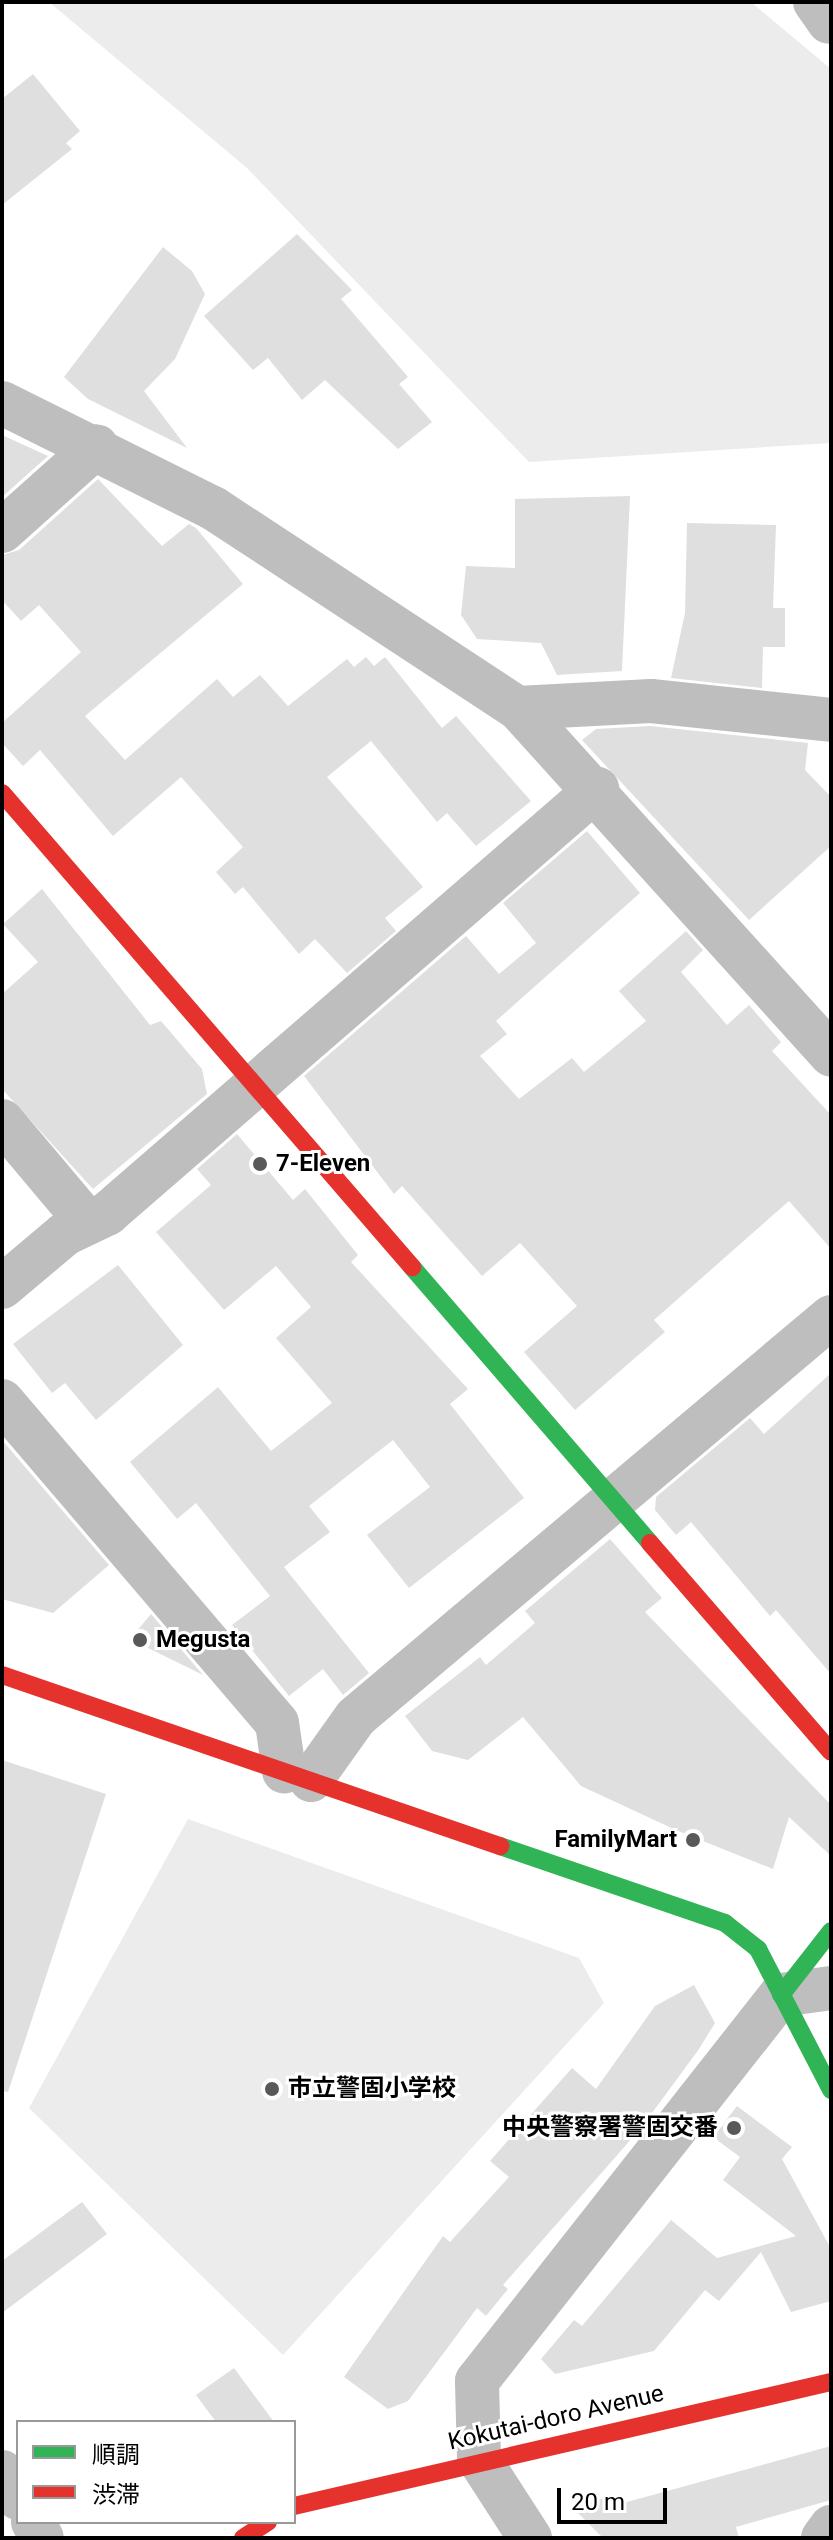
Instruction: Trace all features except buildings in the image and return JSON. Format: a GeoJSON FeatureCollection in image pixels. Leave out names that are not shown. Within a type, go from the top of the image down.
{"type":"FeatureCollection","features":[{"type":"Feature","properties":{"kind":"main road"},"geometry":{"type":"LineString","coordinates":[[2,793],[258,1085],[831,1752]]}},
{"type":"Feature","properties":{"kind":"main road"},"geometry":{"type":"LineString","coordinates":[[2,1675],[725,1923],[758,1949],[831,2090]]}},
{"type":"Feature","properties":{"kind":"main road"},"geometry":{"type":"LineString","coordinates":[[781,1995],[831,1931]]}},
{"type":"Feature","properties":{"kind":"main road","name":"Kokutai-doro Avenue"},"geometry":{"type":"LineString","coordinates":[[296,2505],[479,2459],[831,2382]]}},
{"type":"Feature","properties":{"kind":"main road"},"geometry":{"type":"LineString","coordinates":[[243,2538],[265,2524]]}},
{"type":"Feature","properties":{"kind":"street"},"geometry":{"type":"LineString","coordinates":[[2,403],[97,446],[213,508],[518,708],[597,789],[831,1054]]}},
{"type":"Feature","properties":{"kind":"street"},"geometry":{"type":"LineString","coordinates":[[2,531],[97,446]]}},
{"type":"Feature","properties":{"kind":"street"},"geometry":{"type":"LineString","coordinates":[[518,708],[651,701],[831,720]]}},
{"type":"Feature","properties":{"kind":"street"},"geometry":{"type":"LineString","coordinates":[[2,1287],[88,1223],[258,1085],[597,789]]}},
{"type":"Feature","properties":{"kind":"street"},"geometry":{"type":"LineString","coordinates":[[2,1121],[88,1223]]}},
{"type":"Feature","properties":{"kind":"street"},"geometry":{"type":"LineString","coordinates":[[2,1401],[277,1723],[298,1775],[356,1717],[831,1317]]}},
{"type":"Feature","properties":{"kind":"street"},"geometry":{"type":"LineString","coordinates":[[530,2538],[479,2459],[477,2381],[781,1995],[831,1988]]}},
{"type":"Feature","properties":{"kind":"street"},"geometry":{"type":"LineString","coordinates":[[2,2472],[16,2495]]}},
{"type":"Feature","properties":{"kind":"street"},"geometry":{"type":"LineString","coordinates":[[823,2538],[831,2527]]}},
{"type":"Feature","properties":{"kind":"shaded area"},"geometry":{"type":"Polygon","coordinates":[[[49,2],[751,2],[831,69],[831,443],[529,462],[247,168],[49,2]]]}},
{"type":"Feature","properties":{"kind":"shaded area","name":"市立警固小学校"},"geometry":{"type":"Polygon","coordinates":[[[188,1819],[579,1958],[604,2003],[283,2355],[29,2108],[188,1819]]]}},
{"type":"Feature","properties":{"kind":"traffic: fast"},"geometry":{"type":"LineString","coordinates":[[412,1267],[650,1543]]}},
{"type":"Feature","properties":{"kind":"traffic: fast"},"geometry":{"type":"LineString","coordinates":[[500,1846],[725,1923],[758,1949],[831,2090]]}},
{"type":"Feature","properties":{"kind":"traffic: fast"},"geometry":{"type":"LineString","coordinates":[[781,1995],[831,1931]]}},
{"type":"Feature","properties":{"kind":"traffic: jam"},"geometry":{"type":"LineString","coordinates":[[2,793],[412,1267]]}},
{"type":"Feature","properties":{"kind":"traffic: jam"},"geometry":{"type":"LineString","coordinates":[[650,1543],[831,1752]]}},
{"type":"Feature","properties":{"kind":"traffic: jam"},"geometry":{"type":"LineString","coordinates":[[2,1675],[500,1846]]}},
{"type":"Feature","properties":{"kind":"traffic: jam"},"geometry":{"type":"LineString","coordinates":[[296,2506],[831,2382]]}},
{"type":"Feature","properties":{"kind":"traffic: jam"},"geometry":{"type":"LineString","coordinates":[[243,2538],[265,2524]]}},
{"type":"Feature","properties":{"kind":"place","name":"7-Eleven"},"geometry":{"type":"Point","coordinates":[260,1164]}},
{"type":"Feature","properties":{"kind":"place","name":"Megusta"},"geometry":{"type":"Point","coordinates":[140,1640]}},
{"type":"Feature","properties":{"kind":"place","name":"FamilyMart"},"geometry":{"type":"Point","coordinates":[693,1840]}},
{"type":"Feature","properties":{"kind":"place","name":"市立警固小学校"},"geometry":{"type":"Point","coordinates":[272,2089]}},
{"type":"Feature","properties":{"kind":"place","name":"中央警察署警固交番"},"geometry":{"type":"Point","coordinates":[734,2128]}}]}
